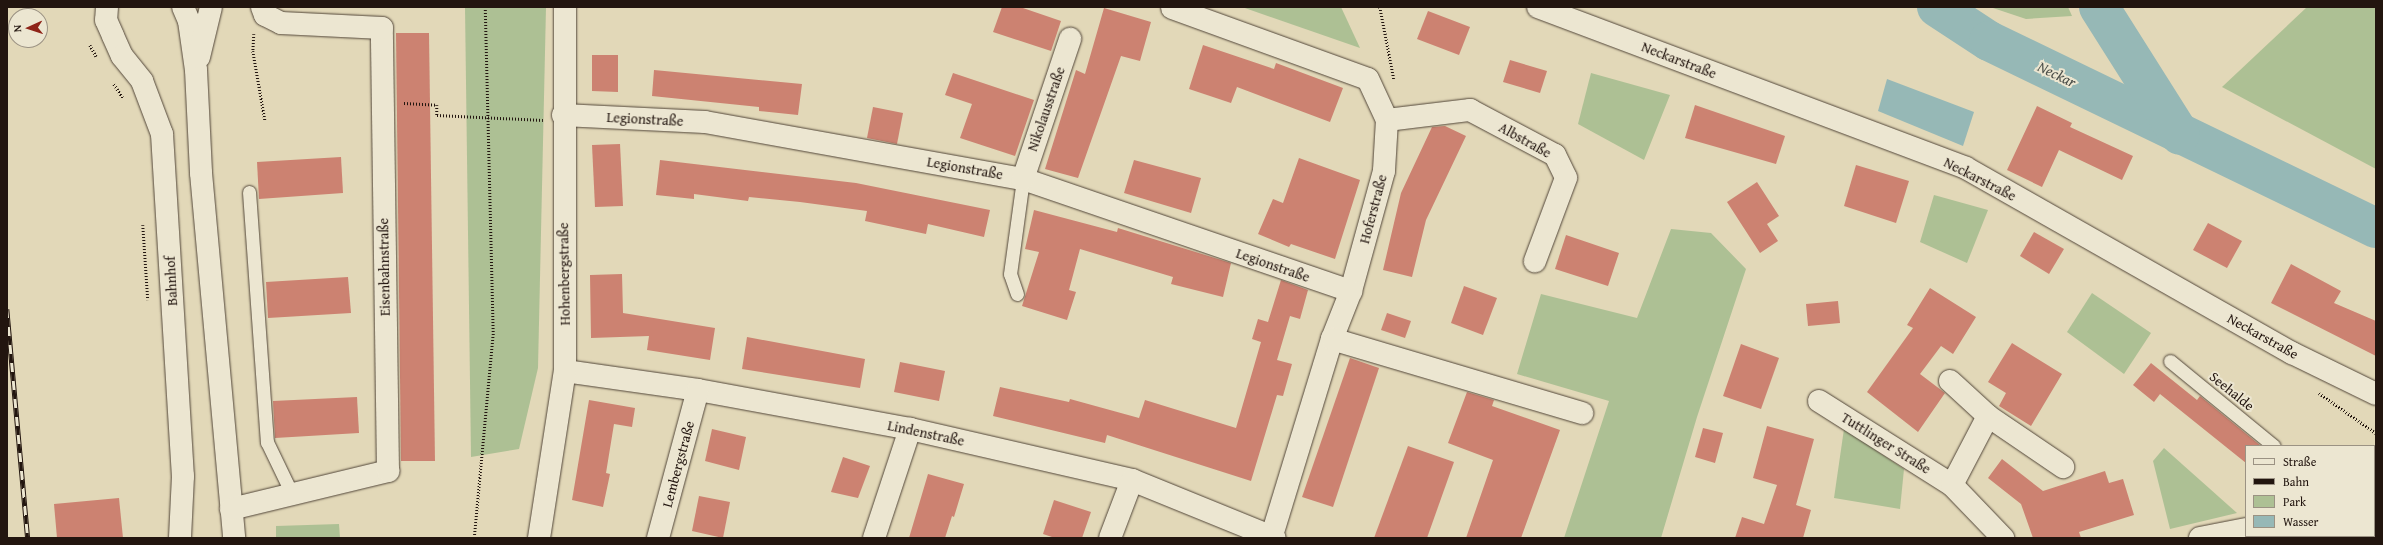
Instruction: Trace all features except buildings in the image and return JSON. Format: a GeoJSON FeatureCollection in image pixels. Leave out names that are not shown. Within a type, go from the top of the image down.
{"type":"FeatureCollection","features":[{"type":"Feature","properties":{"kind":"street","name":"Bahnhof"},"geometry":{"type":"LineString","coordinates":[[107,7],[106,20],[122,56],[142,81],[162,134],[183,476],[180,538]]}},
{"type":"Feature","properties":{"kind":"street"},"geometry":{"type":"LineString","coordinates":[[113,36],[117,14],[122,7]]}},
{"type":"Feature","properties":{"kind":"street"},"geometry":{"type":"LineString","coordinates":[[183,7],[189,21],[196,70],[201,173],[234,538]]}},
{"type":"Feature","properties":{"kind":"street"},"geometry":{"type":"LineString","coordinates":[[196,70],[211,7]]}},
{"type":"Feature","properties":{"kind":"street","name":"Hohenbergstraße"},"geometry":{"type":"LineString","coordinates":[[538,538],[565,371],[557,118],[565,7]]}},
{"type":"Feature","properties":{"kind":"street","name":"Neckarstraße"},"geometry":{"type":"LineString","coordinates":[[1538,7],[1966,168],[2292,353],[2376,394]]}},
{"type":"Feature","properties":{"kind":"street","name":"Hoferstraße"},"geometry":{"type":"LineString","coordinates":[[1172,8],[1368,79],[1387,120],[1384,171],[1351,291],[1332,339],[1273,537]]}},
{"type":"Feature","properties":{"kind":"street","name":"Eisenbahnstraße"},"geometry":{"type":"LineString","coordinates":[[231,509],[388,471],[382,28],[302,26],[281,23],[263,11]]}},
{"type":"Feature","properties":{"kind":"street","name":"Nikolausstraße"},"geometry":{"type":"LineString","coordinates":[[1023,179],[1070,39]]}},
{"type":"Feature","properties":{"kind":"street","name":"Albstraße"},"geometry":{"type":"LineString","coordinates":[[1387,120],[1470,110],[1555,155],[1566,178],[1535,261]]}},
{"type":"Feature","properties":{"kind":"street","name":"Legionstraße"},"geometry":{"type":"LineString","coordinates":[[557,118],[705,122],[1023,179],[1351,291]]}},
{"type":"Feature","properties":{"kind":"street"},"geometry":{"type":"LineString","coordinates":[[1332,339],[1582,413]]}},
{"type":"Feature","properties":{"kind":"street","name":"Lindenstraße"},"geometry":{"type":"LineString","coordinates":[[565,371],[698,390],[910,429],[1132,480],[1273,537]]}},
{"type":"Feature","properties":{"kind":"street"},"geometry":{"type":"LineString","coordinates":[[1950,381],[1988,416],[2063,467]]}},
{"type":"Feature","properties":{"kind":"street","name":"Lembergstraße"},"geometry":{"type":"LineString","coordinates":[[658,538],[698,390]]}},
{"type":"Feature","properties":{"kind":"street","name":"Tuttlinger Straße"},"geometry":{"type":"LineString","coordinates":[[1819,401],[1952,485],[2003,538]]}},
{"type":"Feature","properties":{"kind":"street"},"geometry":{"type":"LineString","coordinates":[[1952,485],[1988,416]]}},
{"type":"Feature","properties":{"kind":"street"},"geometry":{"type":"LineString","coordinates":[[874,538],[910,429]]}},
{"type":"Feature","properties":{"kind":"street"},"geometry":{"type":"LineString","coordinates":[[1110,538],[1132,480]]}},
{"type":"Feature","properties":{"kind":"street"},"geometry":{"type":"LineString","coordinates":[[2200,538],[2245,529]]}},
{"type":"Feature","properties":{"kind":"street"},"geometry":{"type":"LineString","coordinates":[[2354,538],[2376,537]]}},
{"type":"Feature","properties":{"kind":"lane"},"geometry":{"type":"LineString","coordinates":[[1016,294],[1010,274],[1023,179]]}},
{"type":"Feature","properties":{"kind":"lane"},"geometry":{"type":"LineString","coordinates":[[249,192],[267,442],[292,494]]}},
{"type":"Feature","properties":{"kind":"lane","name":"Seehalde"},"geometry":{"type":"LineString","coordinates":[[2170,361],[2273,445]]}},
{"type":"Feature","properties":{"kind":"path"},"geometry":{"type":"LineString","coordinates":[[474,538],[493,335],[486,119],[485,7]]}},
{"type":"Feature","properties":{"kind":"path"},"geometry":{"type":"LineString","coordinates":[[1380,7],[1396,87]]}},
{"type":"Feature","properties":{"kind":"path"},"geometry":{"type":"LineString","coordinates":[[263,11],[254,33],[253,51],[265,120]]}},
{"type":"Feature","properties":{"kind":"path"},"geometry":{"type":"LineString","coordinates":[[88,37],[101,64]]}},
{"type":"Feature","properties":{"kind":"path"},"geometry":{"type":"LineString","coordinates":[[112,82],[124,101]]}},
{"type":"Feature","properties":{"kind":"path"},"geometry":{"type":"LineString","coordinates":[[382,101],[436,105],[437,115],[486,119],[557,118]]}},
{"type":"Feature","properties":{"kind":"path"},"geometry":{"type":"LineString","coordinates":[[143,217],[148,302]]}},
{"type":"Feature","properties":{"kind":"path"},"geometry":{"type":"LineString","coordinates":[[2356,419],[2376,433]]}},
{"type":"Feature","properties":{"kind":"green space"},"geometry":{"type":"Polygon","coordinates":[[[465,7],[546,7],[538,368],[519,449],[471,457],[465,7]]]}},
{"type":"Feature","properties":{"kind":"green space"},"geometry":{"type":"Polygon","coordinates":[[[1242,7],[1341,7],[1360,48],[1242,7]]]}},
{"type":"Feature","properties":{"kind":"green space"},"geometry":{"type":"Polygon","coordinates":[[[1990,7],[2068,7],[2072,16],[2026,19],[1990,7]]]}},
{"type":"Feature","properties":{"kind":"green space"},"geometry":{"type":"Polygon","coordinates":[[[2307,7],[2376,7],[2376,169],[2222,87],[2307,7]]]}},
{"type":"Feature","properties":{"kind":"green space"},"geometry":{"type":"Polygon","coordinates":[[[1591,73],[1670,95],[1644,160],[1578,124],[1591,73]]]}},
{"type":"Feature","properties":{"kind":"green space"},"geometry":{"type":"Polygon","coordinates":[[[1934,195],[1988,210],[1967,263],[1920,242],[1934,195]]]}},
{"type":"Feature","properties":{"kind":"green space"},"geometry":{"type":"Polygon","coordinates":[[[1671,229],[1711,233],[1746,269],[1697,417],[1661,538],[1564,538],[1609,401],[1517,374],[1541,294],[1637,318],[1671,229]]]}},
{"type":"Feature","properties":{"kind":"green space"},"geometry":{"type":"Polygon","coordinates":[[[2092,293],[2151,333],[2124,374],[2067,332],[2092,293]]]}},
{"type":"Feature","properties":{"kind":"green space"},"geometry":{"type":"Polygon","coordinates":[[[1844,429],[1904,469],[1900,509],[1834,498],[1844,429]]]}},
{"type":"Feature","properties":{"kind":"green space"},"geometry":{"type":"Polygon","coordinates":[[[2164,448],[2237,513],[2170,529],[2153,461],[2164,448]]]}},
{"type":"Feature","properties":{"kind":"green space"},"geometry":{"type":"Polygon","coordinates":[[[339,524],[340,538],[276,538],[276,526],[339,524]]]}},
{"type":"Feature","properties":{"kind":"water"},"geometry":{"type":"Polygon","coordinates":[[[1887,79],[1974,112],[1963,146],[1878,111],[1887,79]]]}},
{"type":"Feature","properties":{"kind":"waterway","name":"Neckar"},"geometry":{"type":"LineString","coordinates":[[1937,7],[1989,41],[2376,228]]}},
{"type":"Feature","properties":{"kind":"waterway","name":"Neckar"},"geometry":{"type":"LineString","coordinates":[[2099,7],[2180,135]]}},
{"type":"Feature","properties":{"kind":"railway"},"geometry":{"type":"LineString","coordinates":[[7,309],[28,538]]}}]}
